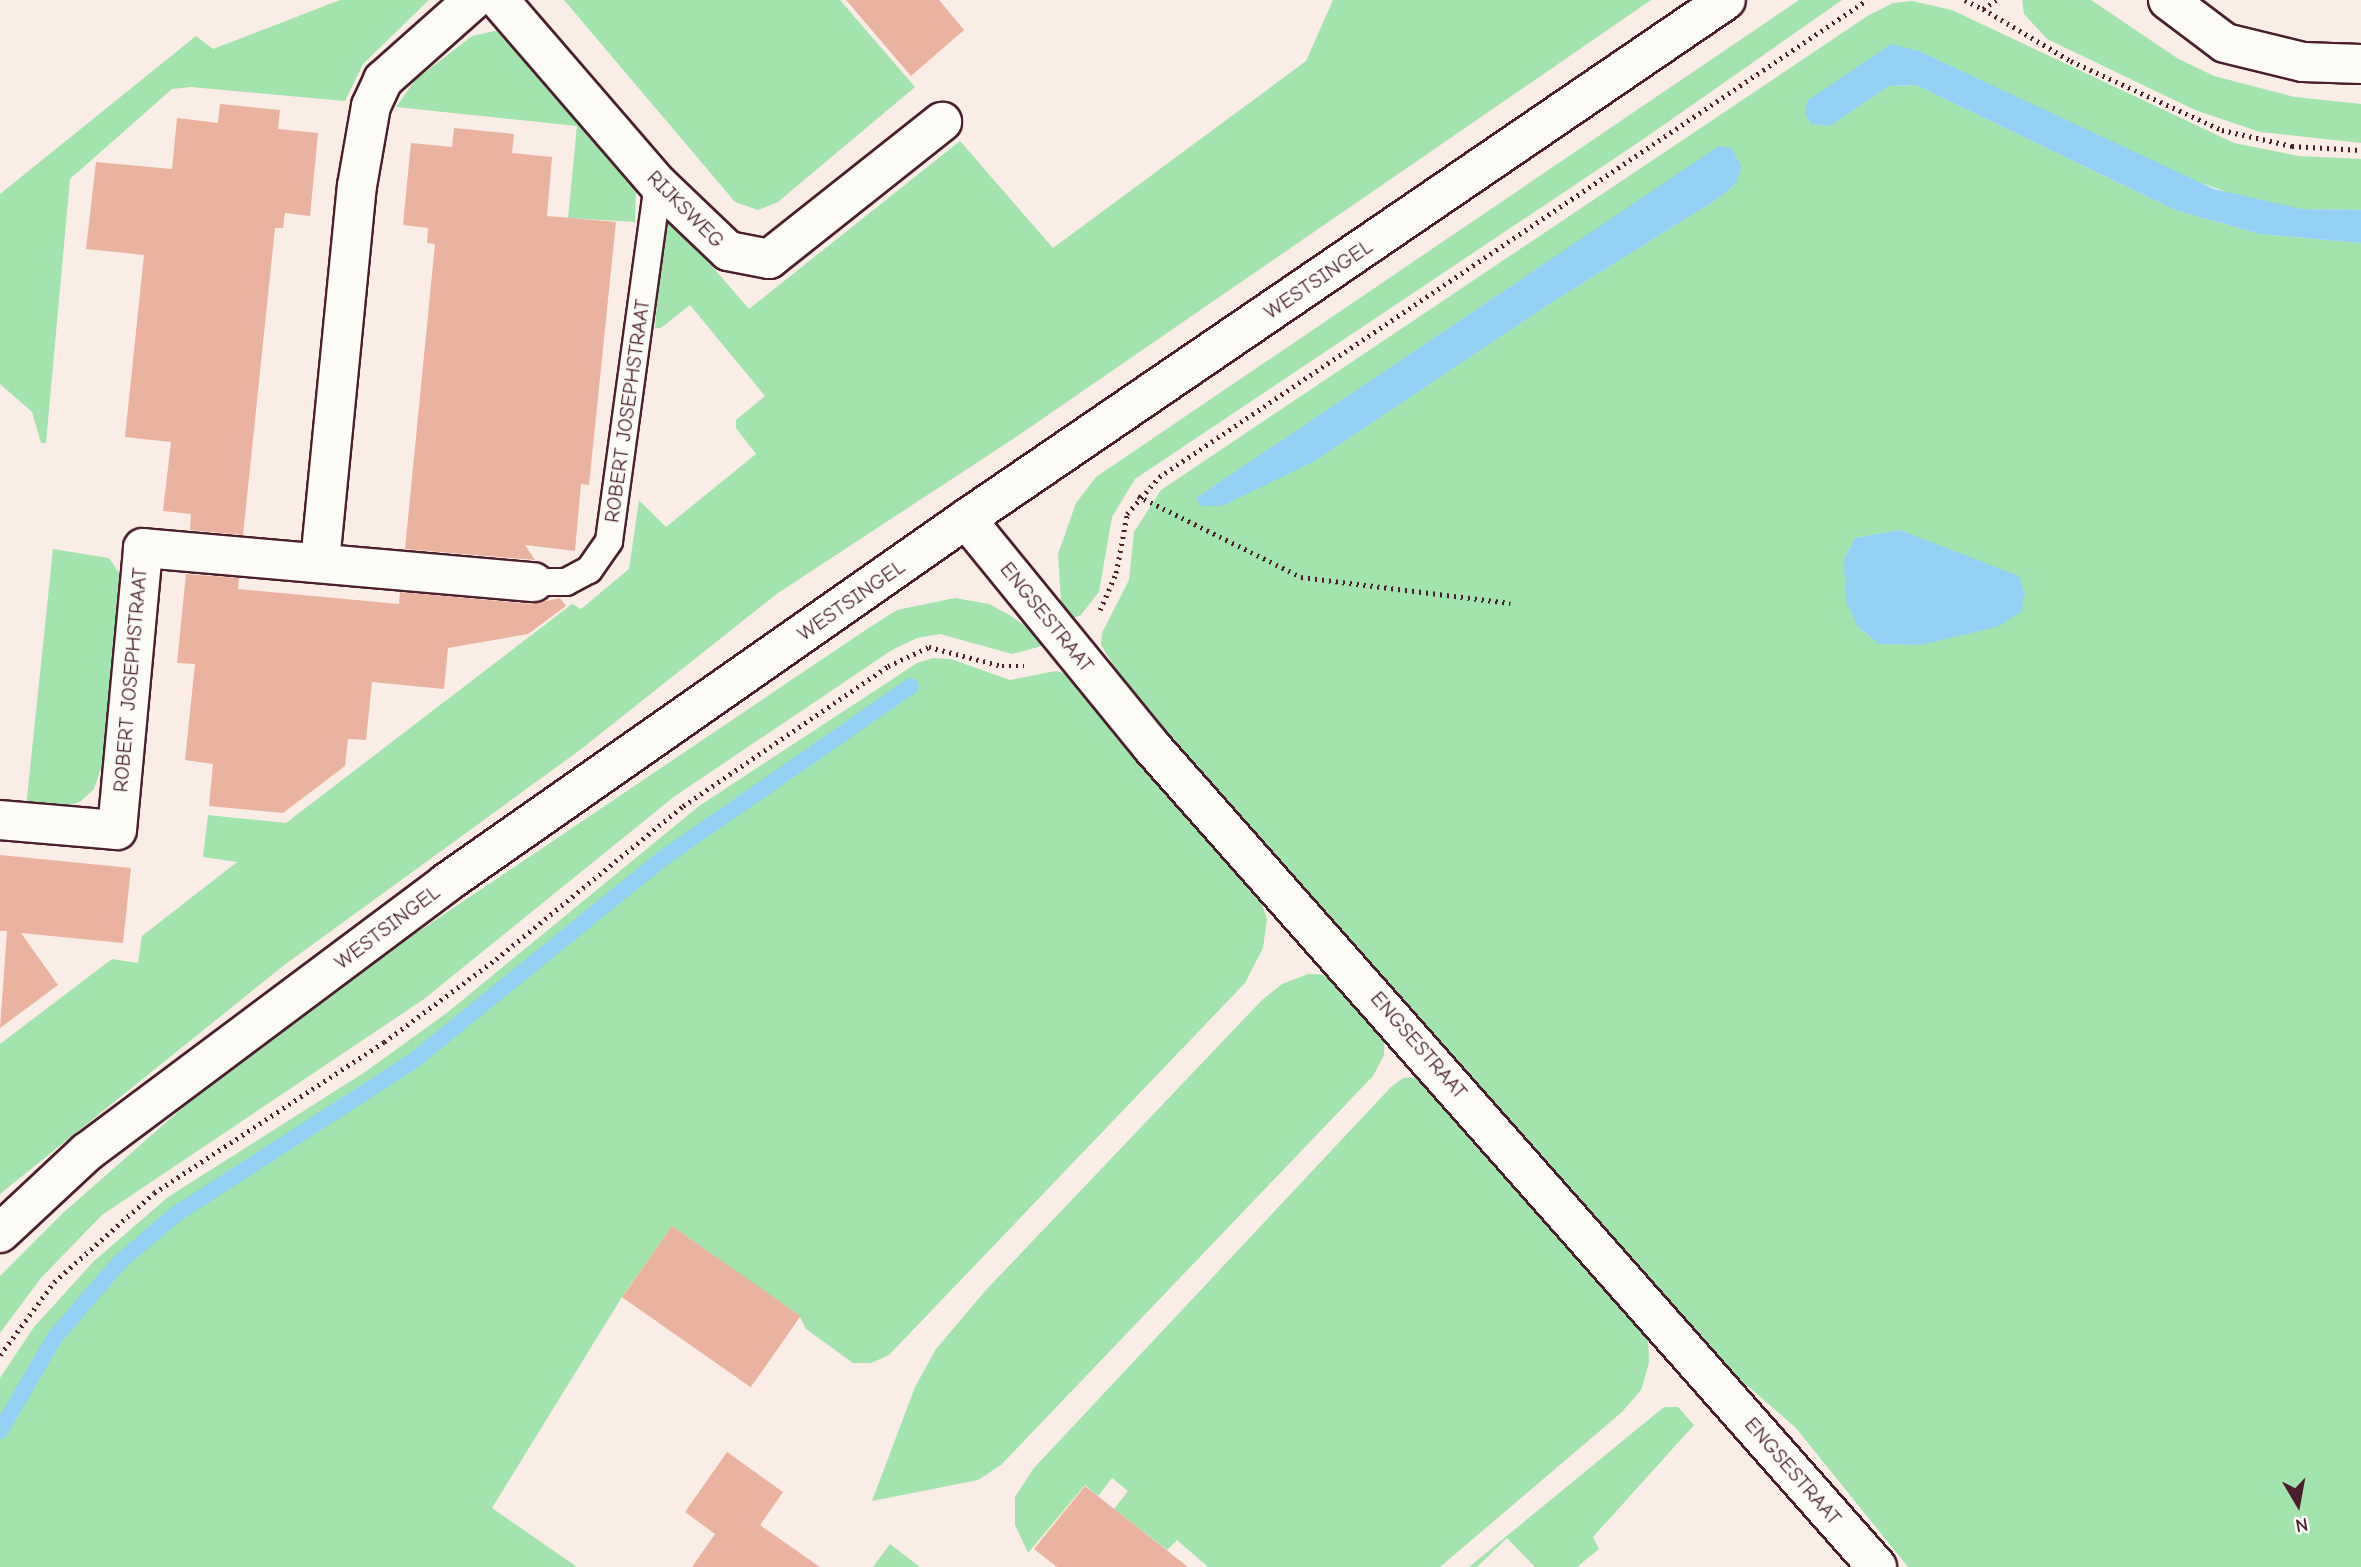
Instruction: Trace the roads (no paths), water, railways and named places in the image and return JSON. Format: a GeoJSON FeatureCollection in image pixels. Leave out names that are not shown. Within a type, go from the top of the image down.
{"type":"FeatureCollection","features":[{"type":"Feature","properties":{"kind":"street"},"geometry":{"type":"LineString","coordinates":[[320,562],[358,186],[371,106],[383,80],[473,0]]}},
{"type":"Feature","properties":{"kind":"street","name":"RIJKSWEG"},"geometry":{"type":"LineString","coordinates":[[499,0],[658,184],[728,251],[769,259],[942,122]]}},
{"type":"Feature","properties":{"kind":"street","name":"WESTSINGEL"},"geometry":{"type":"LineString","coordinates":[[0,1233],[87,1152],[446,883],[966,519],[1726,0]]}},
{"type":"Feature","properties":{"kind":"street"},"geometry":{"type":"LineString","coordinates":[[2168,0],[2225,44],[2303,62],[2361,64]]}},
{"type":"Feature","properties":{"kind":"street","name":"ENGSESTRAAT"},"geometry":{"type":"LineString","coordinates":[[966,519],[1152,746],[1877,1567]]}},
{"type":"Feature","properties":{"kind":"street","name":"ROBERT JOSEPHSTRAAT"},"geometry":{"type":"LineString","coordinates":[[0,820],[117,830],[143,548],[534,582]]}},
{"type":"Feature","properties":{"kind":"lane","name":"ROBERT JOSEPHSTRAAT"},"geometry":{"type":"LineString","coordinates":[[534,582],[566,582],[589,570],[609,541],[658,184]]}},
{"type":"Feature","properties":{"kind":"water"},"geometry":{"type":"Polygon","coordinates":[[[1891,44],[1919,51],[2214,189],[2302,209],[2361,210],[2361,243],[2260,234],[2175,210],[1916,85],[1889,86],[1830,126],[1811,124],[1805,114],[1807,101],[1891,44]]]}},
{"type":"Feature","properties":{"kind":"water"},"geometry":{"type":"Polygon","coordinates":[[[1719,146],[1731,148],[1741,166],[1736,184],[1719,198],[1548,305],[1315,461],[1222,506],[1201,506],[1196,498],[1719,146]]]}},
{"type":"Feature","properties":{"kind":"water"},"geometry":{"type":"Polygon","coordinates":[[[1900,530],[2019,576],[2025,593],[2021,612],[1997,627],[1920,645],[1879,644],[1859,628],[1846,602],[1844,559],[1855,538],[1900,530]]]}},
{"type":"Feature","properties":{"kind":"waterway"},"geometry":{"type":"LineString","coordinates":[[0,1431],[55,1337],[120,1262],[176,1214],[412,1062],[662,859],[911,686]]}}]}
